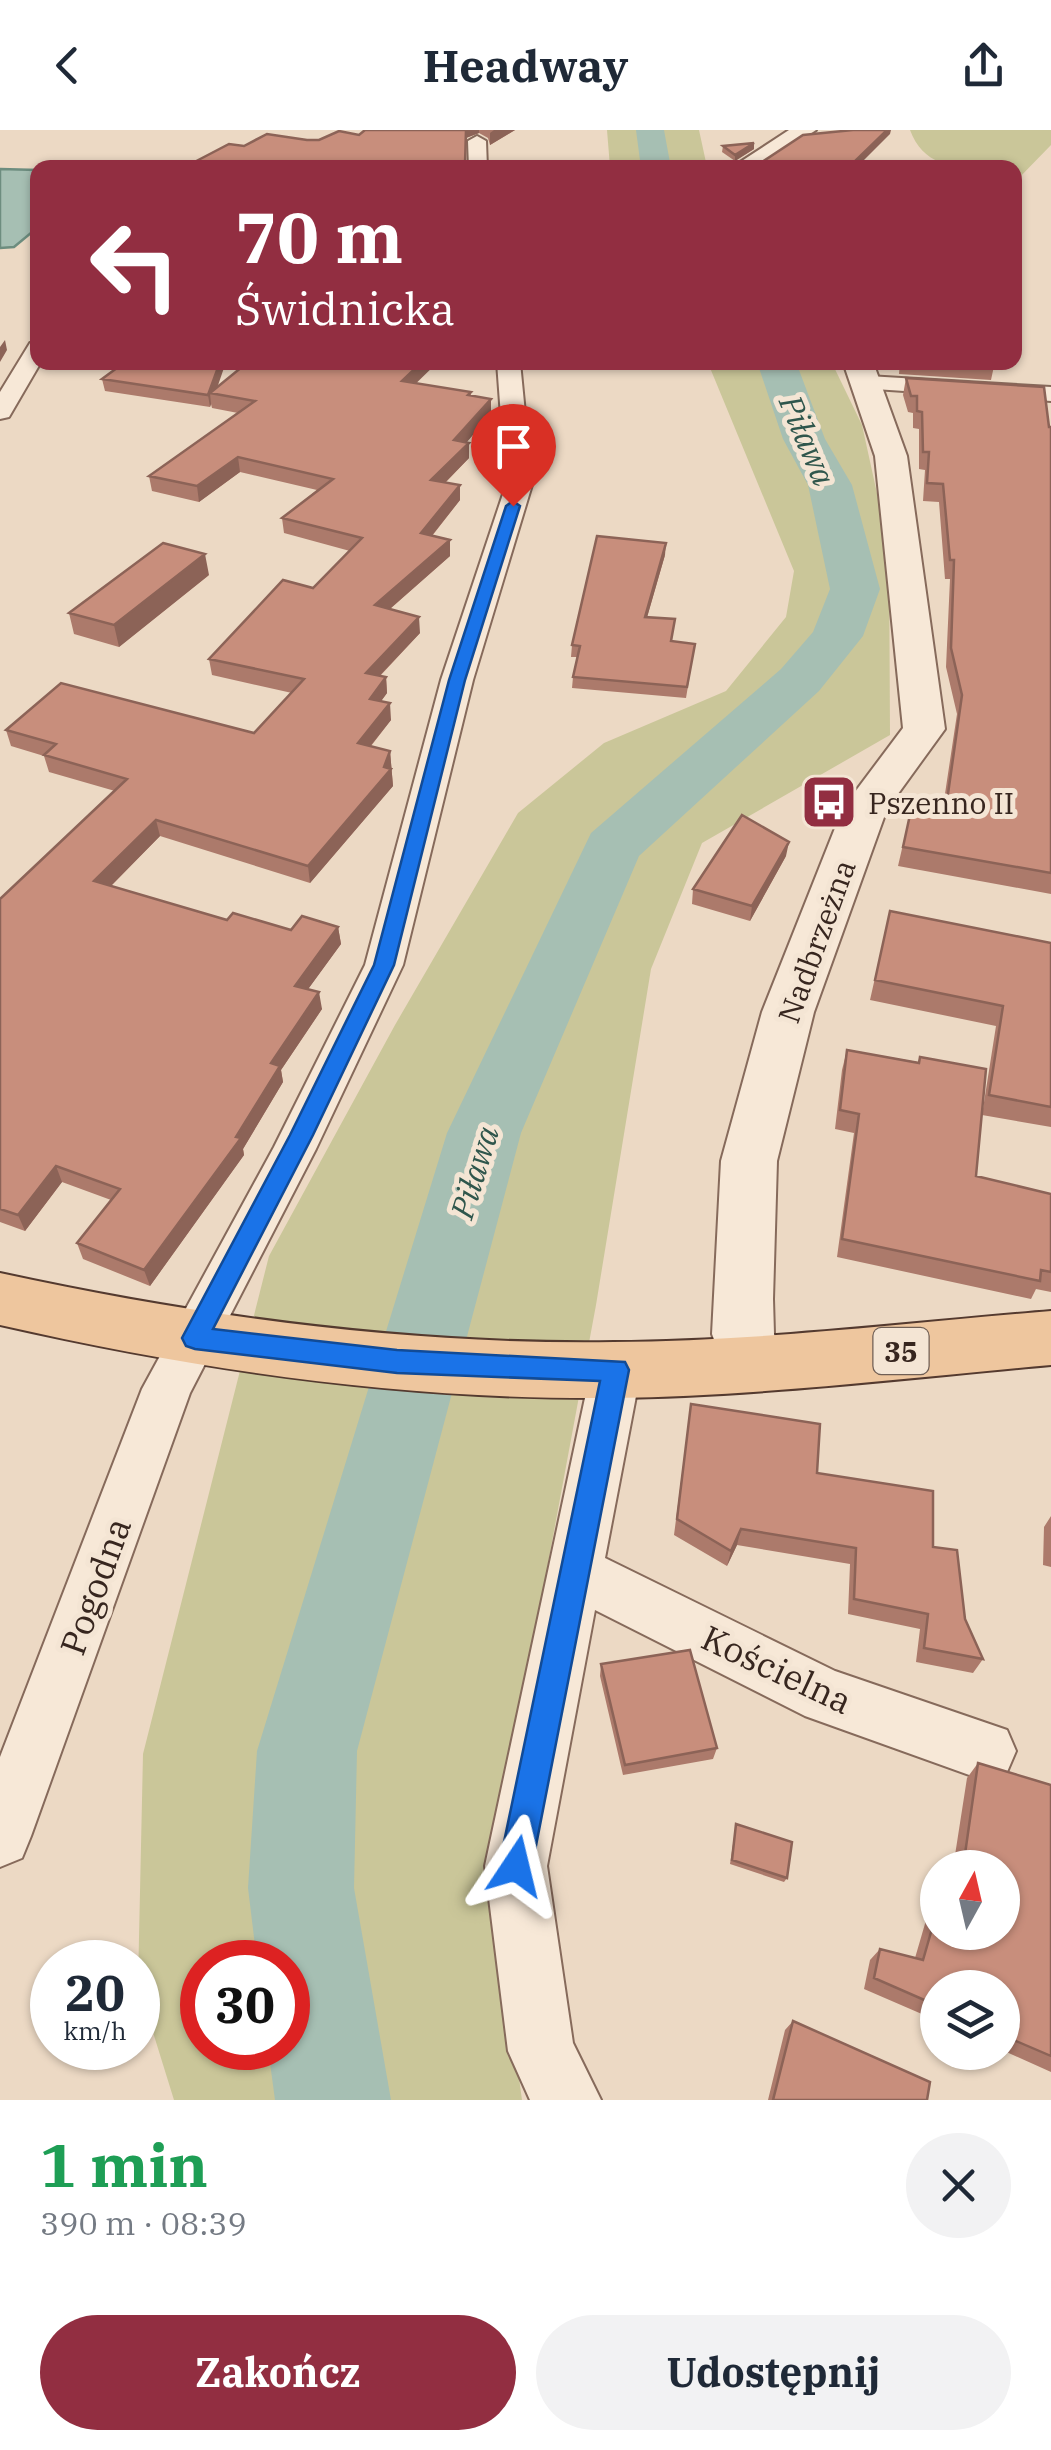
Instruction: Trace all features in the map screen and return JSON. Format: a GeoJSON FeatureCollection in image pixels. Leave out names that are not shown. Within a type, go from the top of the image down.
{"type":"FeatureCollection","features":[{"type":"Feature","properties":{"kind":"main road","name":"35"},"geometry":{"type":"LineString","coordinates":[[0,1299],[82,1319],[258,1346],[397,1362],[601,1370],[752,1364],[1051,1338]]}},
{"type":"Feature","properties":{"kind":"street"},"geometry":{"type":"LineString","coordinates":[[755,160],[805,130]]}},
{"type":"Feature","properties":{"kind":"street"},"geometry":{"type":"LineString","coordinates":[[477,141],[478,160]]}},
{"type":"Feature","properties":{"kind":"street"},"geometry":{"type":"LineString","coordinates":[[0,412],[30,361]]}},
{"type":"Feature","properties":{"kind":"street","name":"Pogodna"},"geometry":{"type":"LineString","coordinates":[[0,1836],[167,1390],[302,1135],[384,965],[457,680],[520,485],[509,370]]}},
{"type":"Feature","properties":{"kind":"street"},"geometry":{"type":"LineString","coordinates":[[863,373],[1051,394]]}},
{"type":"Feature","properties":{"kind":"street","name":"Nadbrzeżna"},"geometry":{"type":"LineString","coordinates":[[752,1364],[743,1334],[742,1299],[749,1160],[783,1031],[859,822],[924,729],[890,456],[863,373]]}},
{"type":"Feature","properties":{"kind":"street"},"geometry":{"type":"LineString","coordinates":[[567,2100],[542,2051],[516,1866],[575,1570],[601,1370]]}},
{"type":"Feature","properties":{"kind":"street","name":"Kościelna"},"geometry":{"type":"LineString","coordinates":[[575,1570],[825,1696],[986,1752]]}},
{"type":"Feature","properties":{"kind":"shaded area"},"geometry":{"type":"Polygon","coordinates":[[[607,130],[699,130],[705,160],[609,160],[607,130]]]}},
{"type":"Feature","properties":{"kind":"shaded area"},"geometry":{"type":"Polygon","coordinates":[[[910,130],[1051,130],[1051,145],[1022,175],[1022,160],[937,160],[918,145],[910,130]]]}},
{"type":"Feature","properties":{"kind":"shaded area"},"geometry":{"type":"Polygon","coordinates":[[[0,169],[30,170],[30,234],[14,247],[0,248],[0,169]]]}},
{"type":"Feature","properties":{"kind":"shaded area"},"geometry":{"type":"Polygon","coordinates":[[[711,370],[835,370],[862,425],[889,548],[890,735],[702,843],[651,969],[596,1305],[491,1870],[522,2100],[174,2100],[160,2055],[160,1940],[139,1940],[143,1754],[269,1256],[395,1025],[518,813],[604,743],[726,691],[786,617],[794,571],[711,370]]]}},
{"type":"Feature","properties":{"kind":"building"},"geometry":{"type":"Polygon","coordinates":[[[365,130],[466,130],[465,160],[198,160],[229,144],[244,146],[267,134],[307,140],[319,140],[339,131],[359,135],[365,130]]]}},
{"type":"Feature","properties":{"kind":"building"},"geometry":{"type":"Polygon","coordinates":[[[887,130],[856,160],[765,160],[803,135],[887,130]]]}},
{"type":"Feature","properties":{"kind":"building"},"geometry":{"type":"Polygon","coordinates":[[[754,143],[735,155],[723,146],[754,143]]]}},
{"type":"Feature","properties":{"kind":"building"},"geometry":{"type":"Polygon","coordinates":[[[114,370],[217,370],[208,395],[102,379],[114,370]]]}},
{"type":"Feature","properties":{"kind":"building"},"geometry":{"type":"Polygon","coordinates":[[[238,370],[414,370],[402,381],[491,399],[454,440],[469,443],[431,480],[460,485],[421,533],[450,540],[375,605],[419,617],[366,673],[386,677],[370,699],[390,703],[358,743],[390,751],[384,767],[391,769],[308,866],[156,820],[94,881],[227,920],[233,913],[291,930],[302,916],[338,927],[295,986],[319,992],[271,1063],[280,1066],[236,1137],[241,1138],[144,1270],[77,1243],[120,1189],[56,1166],[18,1215],[0,1209],[0,899],[127,779],[44,755],[56,744],[6,730],[61,683],[254,733],[304,679],[209,659],[283,580],[313,588],[362,538],[282,518],[333,479],[238,457],[197,486],[149,476],[255,401],[210,393],[238,370]]]}},
{"type":"Feature","properties":{"kind":"building"},"geometry":{"type":"Polygon","coordinates":[[[906,378],[1044,387],[1051,427],[1051,873],[903,847],[913,801],[946,808],[962,695],[951,648],[954,560],[950,560],[943,484],[927,483],[929,452],[923,452],[922,412],[917,411],[917,396],[911,396],[906,378]]]}},
{"type":"Feature","properties":{"kind":"building"},"geometry":{"type":"Polygon","coordinates":[[[597,536],[666,543],[645,617],[675,619],[671,641],[695,644],[687,687],[573,677],[580,646],[572,645],[597,536]]]}},
{"type":"Feature","properties":{"kind":"building"},"geometry":{"type":"Polygon","coordinates":[[[163,543],[205,554],[114,625],[69,613],[163,543]]]}},
{"type":"Feature","properties":{"kind":"building"},"geometry":{"type":"Polygon","coordinates":[[[742,815],[789,842],[752,906],[693,889],[742,815]]]}},
{"type":"Feature","properties":{"kind":"building"},"geometry":{"type":"Polygon","coordinates":[[[890,911],[1051,943],[1051,1107],[989,1095],[1003,1006],[875,980],[890,911]]]}},
{"type":"Feature","properties":{"kind":"building"},"geometry":{"type":"Polygon","coordinates":[[[847,1050],[919,1063],[920,1057],[986,1069],[976,1176],[1051,1194],[1051,1272],[1041,1270],[1040,1281],[842,1239],[859,1114],[840,1110],[847,1050]]]}},
{"type":"Feature","properties":{"kind":"building"},"geometry":{"type":"Polygon","coordinates":[[[691,1404],[820,1424],[817,1473],[933,1491],[933,1547],[957,1550],[965,1619],[983,1659],[924,1648],[928,1614],[854,1599],[856,1548],[741,1529],[731,1551],[677,1519],[691,1404]]]}},
{"type":"Feature","properties":{"kind":"building"},"geometry":{"type":"Polygon","coordinates":[[[690,1650],[717,1748],[625,1765],[601,1664],[690,1650]]]}},
{"type":"Feature","properties":{"kind":"building"},"geometry":{"type":"Polygon","coordinates":[[[978,1763],[1051,1785],[1051,2056],[1020,2043],[1020,1970],[920,1970],[920,1998],[874,1978],[880,1949],[923,1960],[926,1950],[1020,1950],[1020,1850],[966,1850],[978,1763]]]}},
{"type":"Feature","properties":{"kind":"building"},"geometry":{"type":"Polygon","coordinates":[[[736,1824],[792,1842],[787,1878],[732,1860],[736,1824]]]}},
{"type":"Feature","properties":{"kind":"building"},"geometry":{"type":"Polygon","coordinates":[[[793,2021],[930,2082],[927,2100],[773,2100],[793,2021]]]}},
{"type":"Feature","properties":{"kind":"waterway","name":"Piława"},"geometry":{"type":"LineString","coordinates":[[650,130],[655,160]]}},
{"type":"Feature","properties":{"kind":"waterway","name":"Piława"},"geometry":{"type":"LineString","coordinates":[[333,2100],[301,1888],[307,1751],[484,1133],[612,847],[800,680],[837,636],[855,589],[830,485],[804,439],[779,370]]}},
{"type":"Feature","properties":{"kind":"place","name":"Pszenno II"},"geometry":{"type":"Point","coordinates":[829,802]}},
{"type":"Feature","properties":{"kind":"route"},"geometry":{"type":"LineString","coordinates":[[513,506],[457,680],[384,965],[302,1135],[195,1338],[397,1362],[616,1370],[516,1866]]}}]}
